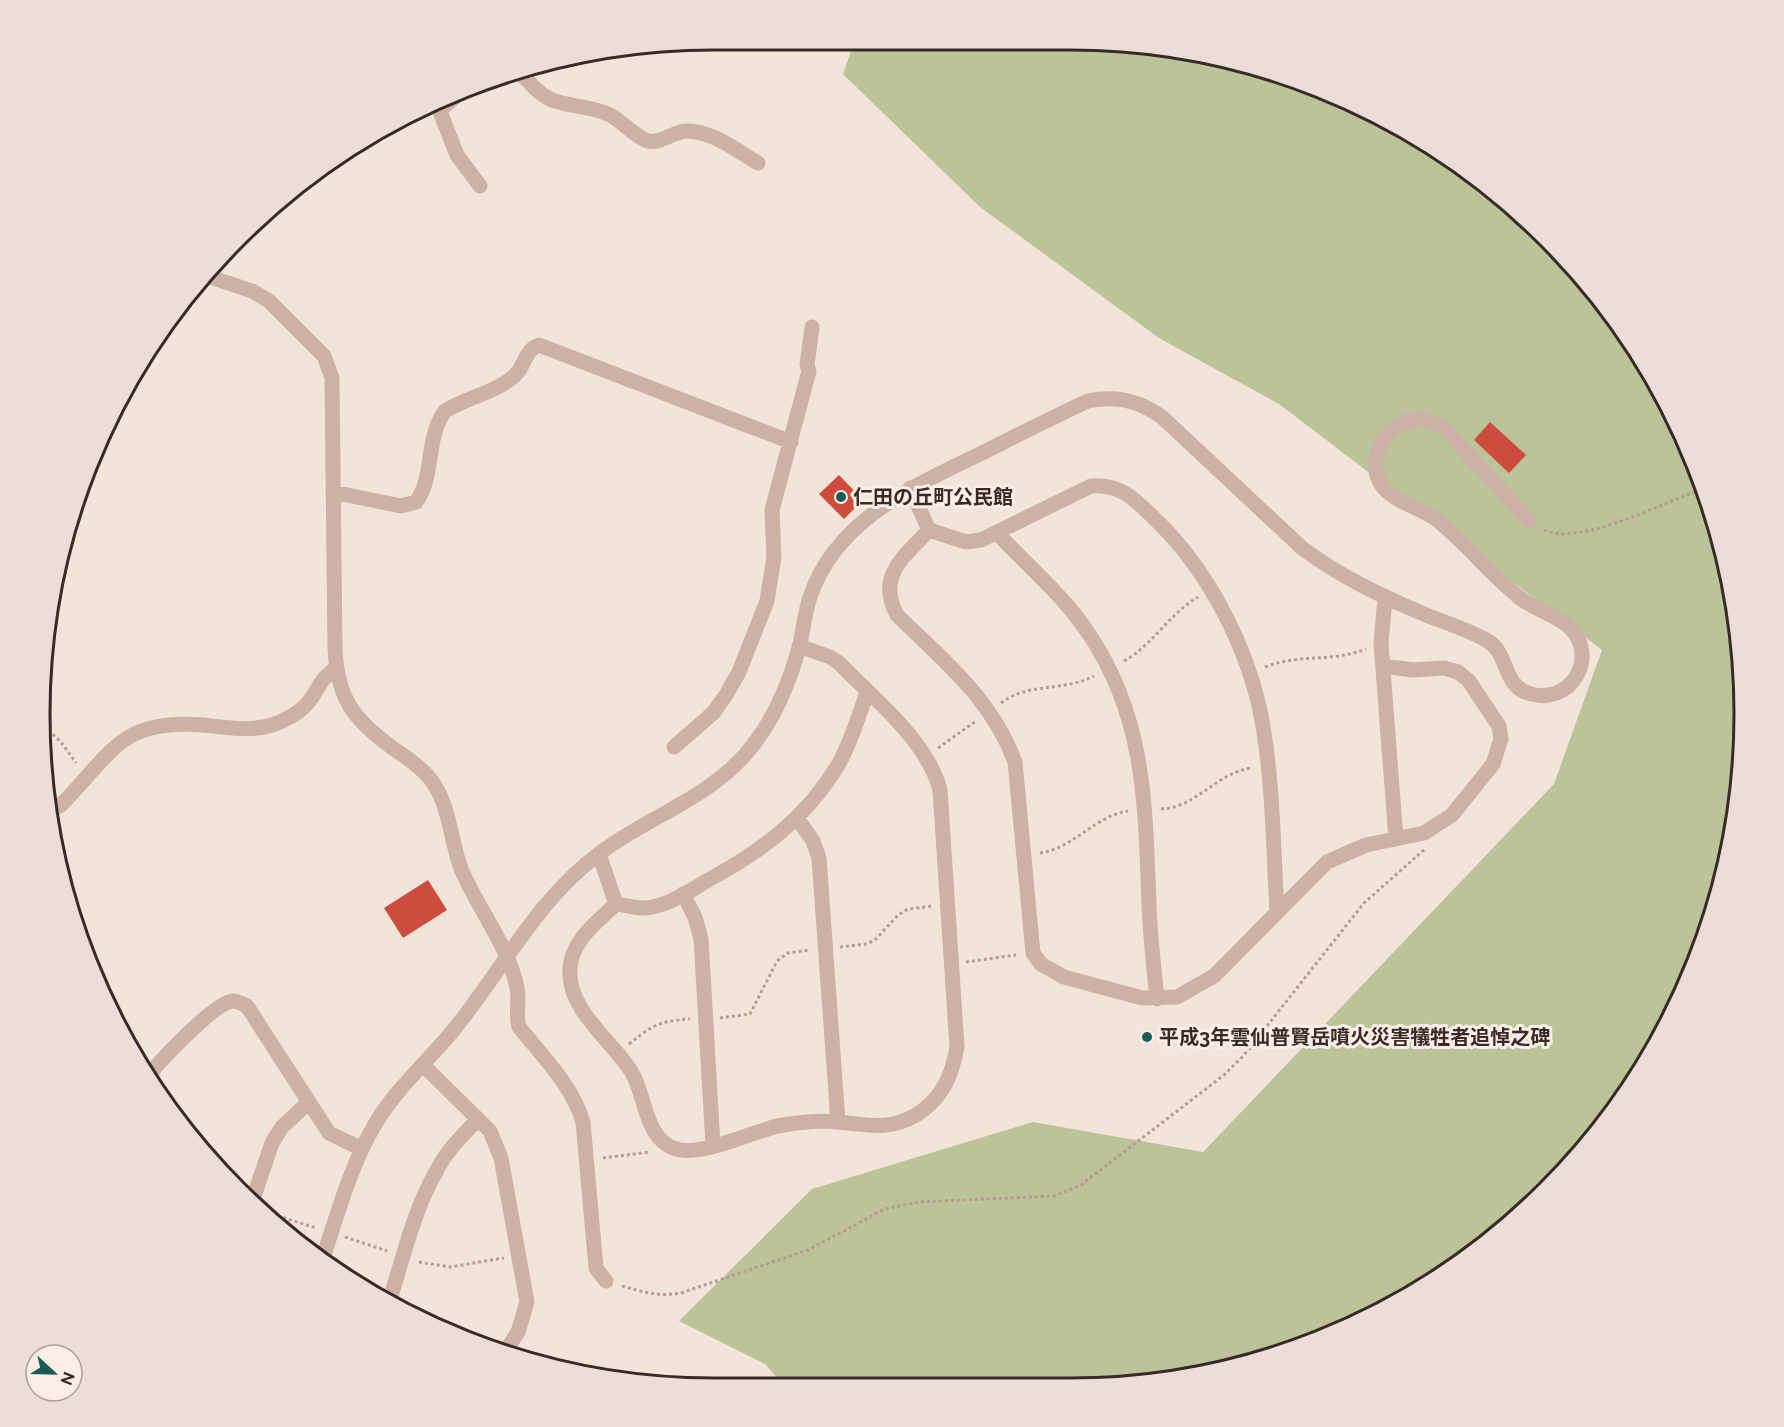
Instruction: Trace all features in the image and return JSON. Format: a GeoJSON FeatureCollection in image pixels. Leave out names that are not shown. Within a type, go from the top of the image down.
{"type":"FeatureCollection","features":[{"type":"Feature","properties":{"kind":"street"},"geometry":{"type":"LineString","coordinates":[[524,78],[540,93],[553,100],[592,108],[611,116],[644,139],[657,141],[675,133],[687,131],[699,133],[714,138],[758,163]]}},
{"type":"Feature","properties":{"kind":"street"},"geometry":{"type":"LineString","coordinates":[[439,109],[457,154],[480,186]]}},
{"type":"Feature","properties":{"kind":"street"},"geometry":{"type":"LineString","coordinates":[[212,278],[252,291],[268,301],[324,356],[332,378],[335,669],[342,695],[370,731],[414,763],[431,781],[444,803],[462,870],[505,956],[517,987],[519,1027],[571,1093],[579,1107],[583,1122],[596,1268],[606,1281]]}},
{"type":"Feature","properties":{"kind":"street"},"geometry":{"type":"LineString","coordinates":[[674,747],[713,712],[726,695],[739,672],[767,601],[774,557],[771,510],[809,371],[807,365],[812,327]]}},
{"type":"Feature","properties":{"kind":"street"},"geometry":{"type":"LineString","coordinates":[[333,492],[401,506],[416,502],[422,489],[432,437],[438,420],[445,411],[509,381],[523,366],[528,352],[539,345],[791,442]]}},
{"type":"Feature","properties":{"kind":"street"},"geometry":{"type":"LineString","coordinates":[[325,1252],[362,1149],[390,1101],[452,1032],[505,956],[559,890],[599,854],[692,799],[743,758],[774,716],[785,690],[799,646],[810,598],[820,572],[834,551],[873,512],[910,488],[1088,401],[1101,398],[1128,401],[1152,410],[1163,418],[1317,559],[1346,578],[1385,598],[1494,645],[1515,687],[1541,697],[1567,689],[1575,678],[1581,663],[1581,647],[1576,635],[1566,625],[1523,601],[1493,576],[1438,521],[1390,494],[1380,483],[1375,469],[1376,455],[1382,441],[1390,430],[1410,420],[1435,423],[1446,429],[1530,522]]}},
{"type":"Feature","properties":{"kind":"street"},"geometry":{"type":"LineString","coordinates":[[910,488],[929,530],[966,542],[981,540],[997,533],[1091,486],[1114,486],[1124,491],[1168,532],[1191,561],[1233,634],[1249,673],[1261,714],[1268,766],[1277,910]]}},
{"type":"Feature","properties":{"kind":"street"},"geometry":{"type":"LineString","coordinates":[[929,530],[897,566],[888,589],[890,602],[897,615],[972,689],[1005,734],[1015,762],[1033,953],[1041,964],[1052,972],[1126,994],[1157,999],[1177,997],[1214,976],[1277,910],[1328,862],[1366,845],[1424,833],[1452,815],[1493,764],[1501,739],[1499,726],[1469,681],[1458,672],[1444,668],[1413,670],[1383,666]]}},
{"type":"Feature","properties":{"kind":"street"},"geometry":{"type":"LineString","coordinates":[[997,533],[1066,605],[1089,634],[1109,669],[1132,727],[1141,767],[1157,999]]}},
{"type":"Feature","properties":{"kind":"street"},"geometry":{"type":"LineString","coordinates":[[1385,598],[1380,643],[1396,839]]}},
{"type":"Feature","properties":{"kind":"street"},"geometry":{"type":"LineString","coordinates":[[616,904],[577,944],[569,970],[573,994],[619,1053],[638,1083],[651,1126],[666,1144],[688,1151],[782,1126],[838,1122],[868,1127],[894,1124],[927,1108],[944,1088],[951,1076],[957,1047],[940,790],[927,756],[867,693],[830,657],[799,646]]}},
{"type":"Feature","properties":{"kind":"street"},"geometry":{"type":"LineString","coordinates":[[56,809],[116,746],[132,733],[152,726],[175,722],[249,729],[271,725],[291,716],[310,701],[319,681],[335,669]]}},
{"type":"Feature","properties":{"kind":"street"},"geometry":{"type":"LineString","coordinates":[[616,904],[644,908],[663,904],[748,858],[774,840],[797,818],[838,764],[867,693]]}},
{"type":"Feature","properties":{"kind":"street"},"geometry":{"type":"LineString","coordinates":[[797,818],[813,841],[819,858],[838,1122]]}},
{"type":"Feature","properties":{"kind":"street"},"geometry":{"type":"LineString","coordinates":[[599,854],[616,904]]}},
{"type":"Feature","properties":{"kind":"street"},"geometry":{"type":"LineString","coordinates":[[683,894],[699,927],[713,1146]]}},
{"type":"Feature","properties":{"kind":"street"},"geometry":{"type":"LineString","coordinates":[[153,1070],[170,1050],[224,1004],[240,1002],[247,1006],[329,1133],[362,1149]]}},
{"type":"Feature","properties":{"kind":"street"},"geometry":{"type":"LineString","coordinates":[[423,1065],[490,1131],[501,1158],[527,1302],[519,1332],[510,1345]]}},
{"type":"Feature","properties":{"kind":"street"},"geometry":{"type":"LineString","coordinates":[[255,1193],[272,1143],[282,1127],[309,1102]]}},
{"type":"Feature","properties":{"kind":"street"},"geometry":{"type":"LineString","coordinates":[[392,1294],[425,1194],[437,1169],[454,1145],[478,1119]]}},
{"type":"Feature","properties":{"kind":"path"},"geometry":{"type":"LineString","coordinates":[[1530,522],[1547,532],[1570,532],[1611,525],[1696,491]]}},
{"type":"Feature","properties":{"kind":"path"},"geometry":{"type":"LineString","coordinates":[[1249,673],[1284,659],[1349,656],[1380,643]]}},
{"type":"Feature","properties":{"kind":"path"},"geometry":{"type":"LineString","coordinates":[[927,756],[990,711]]}},
{"type":"Feature","properties":{"kind":"path"},"geometry":{"type":"LineString","coordinates":[[50,732],[61,742],[87,778]]}},
{"type":"Feature","properties":{"kind":"path"},"geometry":{"type":"LineString","coordinates":[[606,1281],[666,1296],[808,1250],[885,1209],[918,1202],[1054,1196],[1082,1185],[1230,1068],[1364,903],[1394,874],[1416,858]]}},
{"type":"Feature","properties":{"kind":"path"},"geometry":{"type":"LineString","coordinates":[[619,1053],[652,1025],[663,1020],[744,1017],[750,1014],[782,956],[867,944],[876,939],[898,915],[908,909],[948,905]]}},
{"type":"Feature","properties":{"kind":"path"},"geometry":{"type":"LineString","coordinates":[[952,964],[1033,953]]}},
{"type":"Feature","properties":{"kind":"path"},"geometry":{"type":"LineString","coordinates":[[586,1160],[656,1151]]}},
{"type":"Feature","properties":{"kind":"green space"},"geometry":{"type":"Polygon","coordinates":[[[851,50],[1114,51],[1200,62],[1242,72],[1325,100],[1402,138],[1439,161],[1508,214],[1540,244],[1570,276],[1623,345],[1646,382],[1684,459],[1712,542],[1722,584],[1733,670],[1734,714],[1729,800],[1722,843],[1712,885],[1684,968],[1646,1046],[1623,1082],[1570,1151],[1540,1183],[1508,1213],[1439,1266],[1402,1289],[1325,1327],[1242,1355],[1157,1372],[1070,1378],[777,1378],[765,1364],[679,1321],[812,1189],[1033,1122],[1203,1152],[1554,784],[1602,650],[1279,404],[1159,338],[980,207],[843,74],[851,50]]]}},
{"type":"Feature","properties":{"kind":"building"},"geometry":{"type":"Polygon","coordinates":[[[1490,422],[1526,455],[1509,473],[1474,440],[1490,422]]]}},
{"type":"Feature","properties":{"kind":"building","name":"仁田の丘町公民館"},"geometry":{"type":"Polygon","coordinates":[[[839,475],[863,500],[844,519],[819,494],[839,475]]]}},
{"type":"Feature","properties":{"kind":"building"},"geometry":{"type":"Polygon","coordinates":[[[428,880],[447,910],[403,938],[384,908],[428,880]]]}},
{"type":"Feature","properties":{"kind":"place","name":"仁田の丘町公民館"},"geometry":{"type":"Point","coordinates":[841,497]}},
{"type":"Feature","properties":{"kind":"place","name":"平成3年雲仙普賢岳噴火災害犠牲者追悼之碑"},"geometry":{"type":"Point","coordinates":[1147,1037]}}]}
